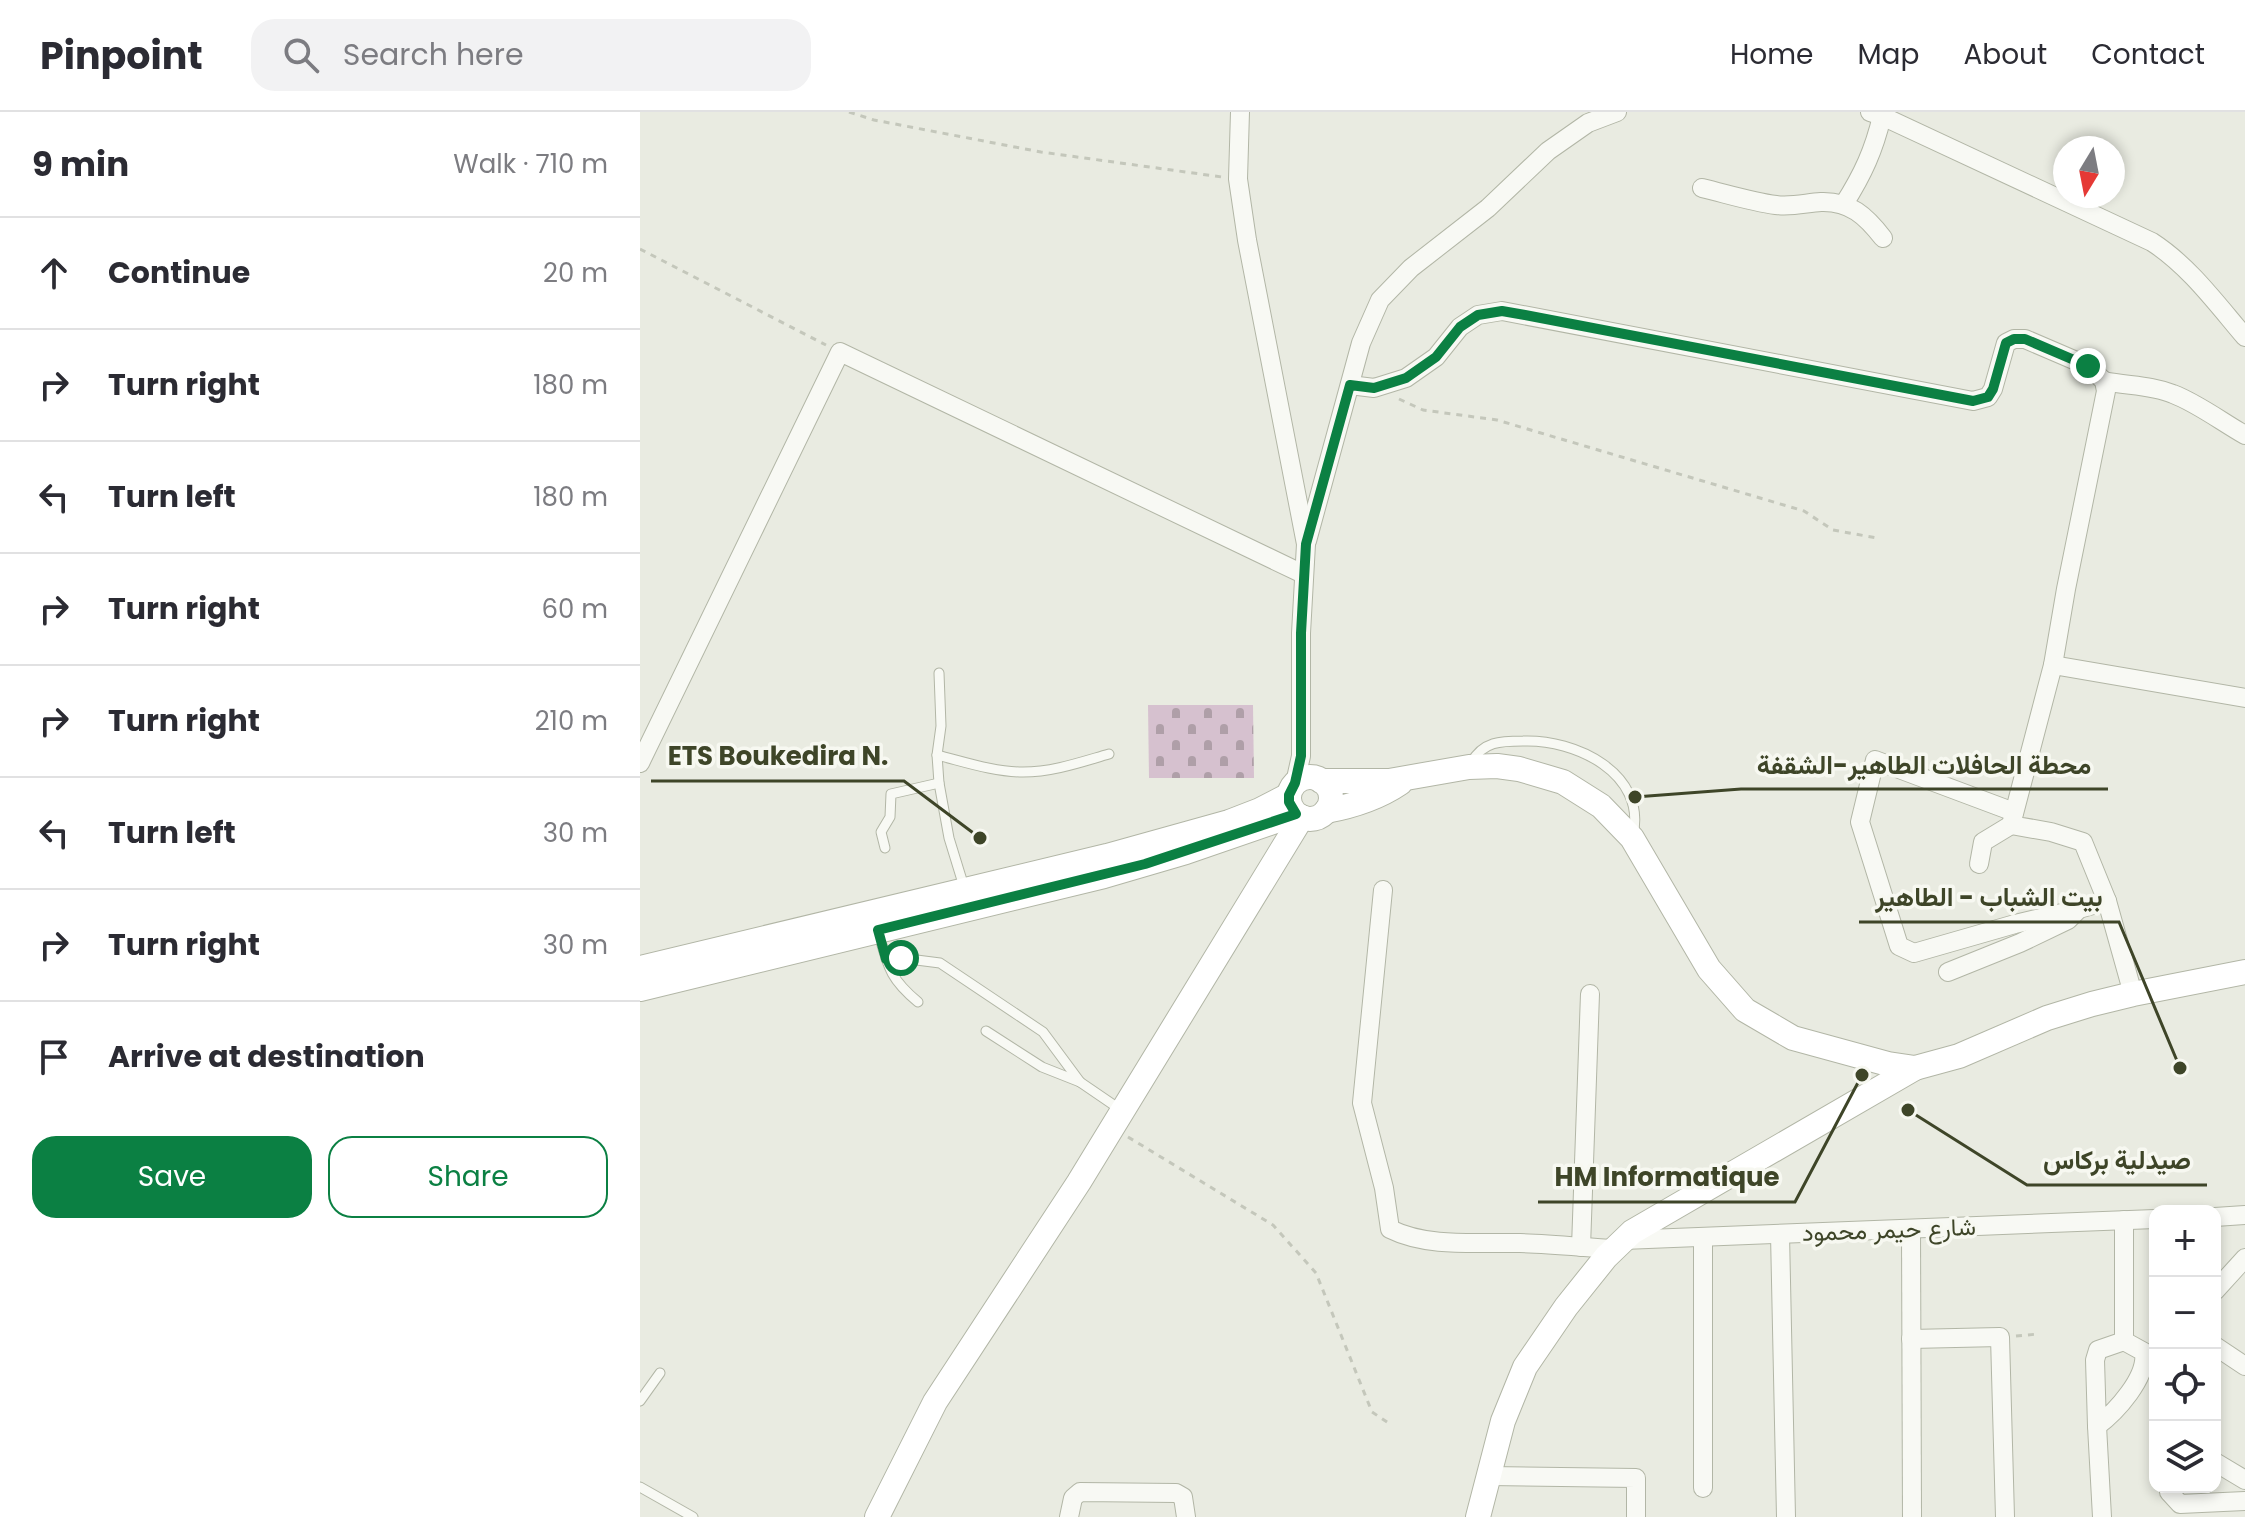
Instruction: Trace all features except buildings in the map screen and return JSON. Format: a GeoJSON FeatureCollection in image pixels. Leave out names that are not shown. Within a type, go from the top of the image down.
{"type":"FeatureCollection","features":[{"type":"Feature","properties":{"kind":"main road"},"geometry":{"type":"LineString","coordinates":[[640,968],[965,891],[1214,827],[1303,794],[1355,782],[1406,780],[1469,767],[1519,769],[1563,782],[1601,806],[1632,838],[1709,969],[1745,1010],[1793,1038],[1888,1064],[1915,1068]]}},
{"type":"Feature","properties":{"kind":"main road"},"geometry":{"type":"LineString","coordinates":[[1303,794],[1315,818],[1326,811],[1376,797],[1406,780]]}},
{"type":"Feature","properties":{"kind":"main road"},"geometry":{"type":"LineString","coordinates":[[640,989],[1104,876],[1186,852],[1267,824],[1303,794]]}},
{"type":"Feature","properties":{"kind":"main road"},"geometry":{"type":"LineString","coordinates":[[877,1517],[935,1402],[1079,1182],[1282,849],[1303,794]]}},
{"type":"Feature","properties":{"kind":"main road"},"geometry":{"type":"LineString","coordinates":[[1267,824],[1282,849]]}},
{"type":"Feature","properties":{"kind":"main road"},"geometry":{"type":"LineString","coordinates":[[1478,1517],[1503,1421],[1525,1367],[1566,1307],[1632,1232],[1915,1068],[1959,1056],[2047,1018],[2133,994],[2245,973]]}},
{"type":"Feature","properties":{"kind":"street"},"geometry":{"type":"LineString","coordinates":[[1240,112],[1238,179],[1247,240],[1306,544]]}},
{"type":"Feature","properties":{"kind":"street"},"geometry":{"type":"LineString","coordinates":[[1303,794],[1301,633],[1306,544],[1361,343],[1380,300],[1411,268],[1488,208],[1548,151],[1588,123],[1617,112]]}},
{"type":"Feature","properties":{"kind":"street"},"geometry":{"type":"LineString","coordinates":[[1844,204],[1874,148],[1876,114],[2152,242],[2170,254],[2197,280],[2245,337]]}},
{"type":"Feature","properties":{"kind":"street"},"geometry":{"type":"LineString","coordinates":[[1702,188],[1776,205],[1844,204],[1859,211],[1883,238]]}},
{"type":"Feature","properties":{"kind":"street"},"geometry":{"type":"LineString","coordinates":[[1350,385],[1374,388],[1406,378],[1436,357],[1460,327],[1478,315],[1502,311],[1973,401],[1988,397],[1993,389],[2006,343],[2025,339],[2088,366],[2104,381],[2174,394],[2245,435]]}},
{"type":"Feature","properties":{"kind":"street"},"geometry":{"type":"LineString","coordinates":[[640,763],[840,352],[1303,574]]}},
{"type":"Feature","properties":{"kind":"street"},"geometry":{"type":"LineString","coordinates":[[1979,864],[1983,842],[2013,818],[2053,665],[2106,391],[2104,381]]}},
{"type":"Feature","properties":{"kind":"street"},"geometry":{"type":"LineString","coordinates":[[2053,665],[2245,698]]}},
{"type":"Feature","properties":{"kind":"street"},"geometry":{"type":"LineString","coordinates":[[2107,901],[1914,953],[1899,946],[1860,822],[1875,760],[2013,818],[2083,842],[2107,901],[2133,994]]}},
{"type":"Feature","properties":{"kind":"street","name":"شارع حيمر محمود"},"geometry":{"type":"LineString","coordinates":[[1383,890],[1362,1103],[1384,1188],[1390,1229],[1405,1236],[1442,1241],[1581,1247],[1703,1237],[2149,1219]]}},
{"type":"Feature","properties":{"kind":"street"},"geometry":{"type":"LineString","coordinates":[[1948,972],[2068,920],[2079,909]]}},
{"type":"Feature","properties":{"kind":"street"},"geometry":{"type":"LineString","coordinates":[[1581,1247],[1590,994]]}},
{"type":"Feature","properties":{"kind":"street"},"geometry":{"type":"LineString","coordinates":[[2221,1217],[2245,1215]]}},
{"type":"Feature","properties":{"kind":"street"},"geometry":{"type":"LineString","coordinates":[[2124,1220],[2124,1341]]}},
{"type":"Feature","properties":{"kind":"street"},"geometry":{"type":"LineString","coordinates":[[1911,1229],[1912,1517]]}},
{"type":"Feature","properties":{"kind":"street"},"geometry":{"type":"LineString","coordinates":[[1780,1234],[1786,1517]]}},
{"type":"Feature","properties":{"kind":"street"},"geometry":{"type":"LineString","coordinates":[[1703,1237],[1703,1488]]}},
{"type":"Feature","properties":{"kind":"street"},"geometry":{"type":"LineString","coordinates":[[2221,1284],[2245,1258]]}},
{"type":"Feature","properties":{"kind":"street"},"geometry":{"type":"LineString","coordinates":[[1911,1339],[2000,1337],[2005,1517]]}},
{"type":"Feature","properties":{"kind":"street"},"geometry":{"type":"LineString","coordinates":[[2102,1517],[2095,1360],[2098,1350],[2124,1341],[2144,1352],[2141,1372]]}},
{"type":"Feature","properties":{"kind":"street"},"geometry":{"type":"LineString","coordinates":[[2220,1349],[2245,1366]]}},
{"type":"Feature","properties":{"kind":"street"},"geometry":{"type":"LineString","coordinates":[[2097,1426],[2111,1415],[2149,1363]]}},
{"type":"Feature","properties":{"kind":"street"},"geometry":{"type":"LineString","coordinates":[[2221,1466],[2245,1480]]}},
{"type":"Feature","properties":{"kind":"street"},"geometry":{"type":"LineString","coordinates":[[1489,1476],[1636,1478],[1636,1517]]}},
{"type":"Feature","properties":{"kind":"street"},"geometry":{"type":"LineString","coordinates":[[1069,1517],[1073,1498],[1080,1492],[1181,1494],[1185,1501],[1186,1517]]}},
{"type":"Feature","properties":{"kind":"street"},"geometry":{"type":"LineString","coordinates":[[2170,1493],[2180,1504],[2245,1501]]}},
{"type":"Feature","properties":{"kind":"lane"},"geometry":{"type":"LineString","coordinates":[[939,673],[939,783],[949,838],[965,891]]}},
{"type":"Feature","properties":{"kind":"lane"},"geometry":{"type":"LineString","coordinates":[[1469,767],[1481,750],[1500,741],[1548,741],[1576,748],[1613,773],[1631,796],[1635,813],[1632,838]]}},
{"type":"Feature","properties":{"kind":"lane"},"geometry":{"type":"LineString","coordinates":[[937,755],[1021,773],[1059,768],[1109,754]]}},
{"type":"Feature","properties":{"kind":"lane"},"geometry":{"type":"LineString","coordinates":[[885,848],[881,832],[890,817],[891,794],[939,783]]}},
{"type":"Feature","properties":{"kind":"lane"},"geometry":{"type":"LineString","coordinates":[[878,930],[893,978],[918,1002]]}},
{"type":"Feature","properties":{"kind":"lane"},"geometry":{"type":"LineString","coordinates":[[886,959],[940,963],[1043,1032],[1080,1082],[1116,1118]]}},
{"type":"Feature","properties":{"kind":"lane"},"geometry":{"type":"LineString","coordinates":[[986,1031],[1042,1067],[1080,1082]]}},
{"type":"Feature","properties":{"kind":"lane"},"geometry":{"type":"LineString","coordinates":[[640,1401],[660,1373]]}},
{"type":"Feature","properties":{"kind":"lane"},"geometry":{"type":"LineString","coordinates":[[640,1487],[693,1517]]}},
{"type":"Feature","properties":{"kind":"path"},"geometry":{"type":"LineString","coordinates":[[849,112],[874,120],[1041,152],[1238,179]]}},
{"type":"Feature","properties":{"kind":"path"},"geometry":{"type":"LineString","coordinates":[[640,249],[840,352]]}},
{"type":"Feature","properties":{"kind":"path"},"geometry":{"type":"LineString","coordinates":[[1374,388],[1423,410],[1497,420],[1804,511],[1833,530],[1877,538]]}},
{"type":"Feature","properties":{"kind":"path"},"geometry":{"type":"LineString","coordinates":[[1116,1118],[1273,1225],[1316,1273],[1372,1412],[1390,1424]]}},
{"type":"Feature","properties":{"kind":"path"},"geometry":{"type":"LineString","coordinates":[[2000,1337],[2038,1334]]}},
{"type":"Feature","properties":{"kind":"green space"},"geometry":{"type":"Polygon","coordinates":[[[1148,705],[1253,705],[1254,778],[1149,778],[1148,705]]]}},
{"type":"Feature","properties":{"kind":"place","name":"محطة الحافلات الطاهير-الشقفة"},"geometry":{"type":"Point","coordinates":[1635,797]}},
{"type":"Feature","properties":{"kind":"place","name":"ETS Boukedira N."},"geometry":{"type":"Point","coordinates":[980,838]}},
{"type":"Feature","properties":{"kind":"place","name":"بيت الشباب - الطاهير"},"geometry":{"type":"Point","coordinates":[2180,1068]}},
{"type":"Feature","properties":{"kind":"place","name":"HM Informatique"},"geometry":{"type":"Point","coordinates":[1862,1075]}},
{"type":"Feature","properties":{"kind":"place","name":"صيدلية بركاس"},"geometry":{"type":"Point","coordinates":[1908,1110]}},
{"type":"Feature","properties":{"kind":"route"},"geometry":{"type":"LineString","coordinates":[[901,958],[886,959],[878,930],[1104,876],[1227,839],[1296,814],[1289,802],[1289,795],[1301,756],[1301,633],[1306,544],[1350,385],[1374,388],[1406,378],[1436,357],[1460,327],[1478,315],[1502,311],[1973,401],[1988,397],[2006,343],[2014,339],[2025,339],[2088,366]]}}]}
